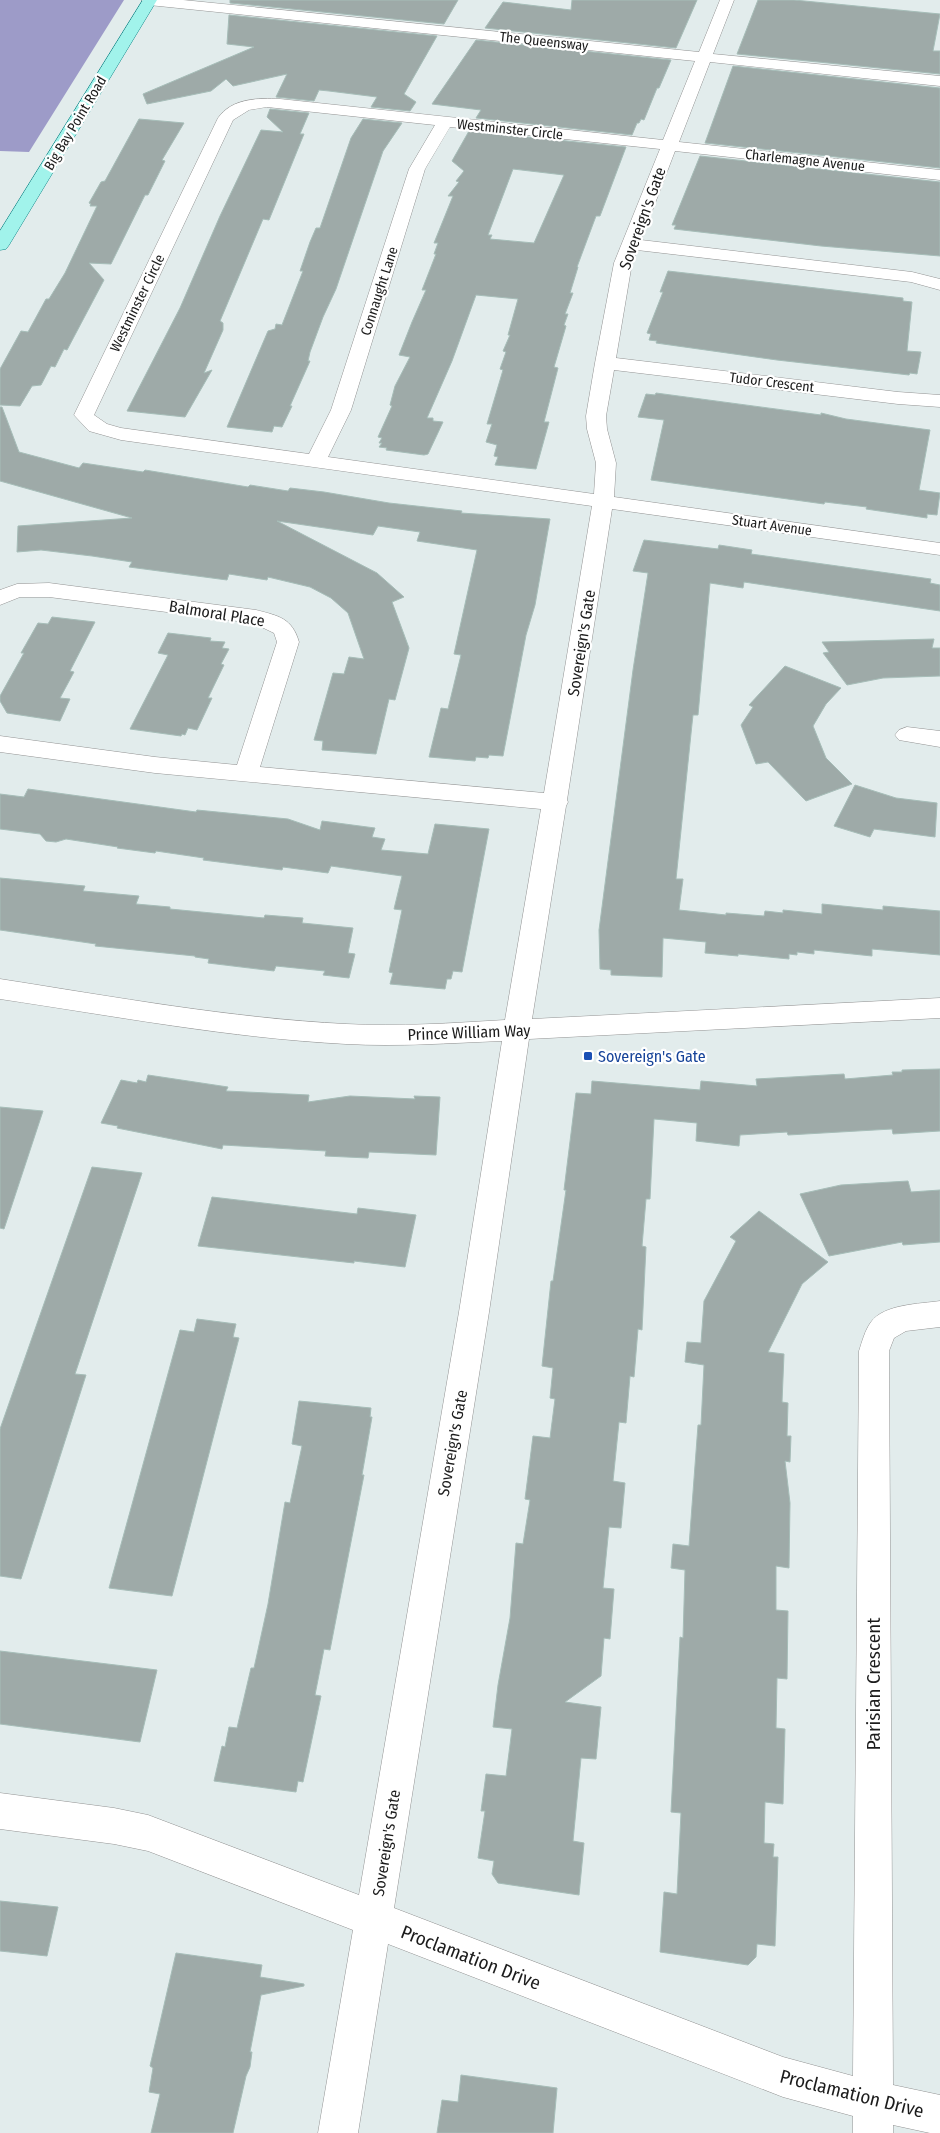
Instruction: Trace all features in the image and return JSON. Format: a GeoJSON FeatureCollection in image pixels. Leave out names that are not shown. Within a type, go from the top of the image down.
{"type":"FeatureCollection","features":[{"type":"Feature","properties":{"kind":"main road","name":"Big Bay Point Road"},"geometry":{"type":"LineString","coordinates":[[0,245],[149,1]]}},
{"type":"Feature","properties":{"kind":"street","name":"Sovereign's Gate"},"geometry":{"type":"LineString","coordinates":[[338,2133],[474,1312],[517,1030],[556,802],[606,484],[606,462],[598,436],[596,419],[604,363],[623,263],[727,0]]}},
{"type":"Feature","properties":{"kind":"street","name":"The Queensway"},"geometry":{"type":"LineString","coordinates":[[149,1],[940,81]]}},
{"type":"Feature","properties":{"kind":"street","name":"Westminster Circle"},"geometry":{"type":"LineString","coordinates":[[603,502],[102,431],[90,424],[84,415],[231,112],[251,105],[272,104],[669,145]]}},
{"type":"Feature","properties":{"kind":"street","name":"Connaught Lane"},"geometry":{"type":"LineString","coordinates":[[316,461],[340,410],[417,170],[445,122]]}},
{"type":"Feature","properties":{"kind":"street","name":"Charlemagne Avenue"},"geometry":{"type":"LineString","coordinates":[[669,145],[940,175]]}},
{"type":"Feature","properties":{"kind":"street"},"geometry":{"type":"LineString","coordinates":[[630,244],[912,277],[940,285]]}},
{"type":"Feature","properties":{"kind":"street","name":"Tudor Crescent"},"geometry":{"type":"LineString","coordinates":[[604,363],[666,368],[898,398],[940,401]]}},
{"type":"Feature","properties":{"kind":"street","name":"Stuart Avenue"},"geometry":{"type":"LineString","coordinates":[[603,502],[940,549]]}},
{"type":"Feature","properties":{"kind":"street","name":"Balmoral Place"},"geometry":{"type":"LineString","coordinates":[[0,598],[17,591],[49,590],[256,617],[284,629],[288,642],[246,773]]}},
{"type":"Feature","properties":{"kind":"street"},"geometry":{"type":"LineString","coordinates":[[907,735],[940,739]]}},
{"type":"Feature","properties":{"kind":"street"},"geometry":{"type":"LineString","coordinates":[[0,744],[155,765],[556,802]]}},
{"type":"Feature","properties":{"kind":"street","name":"Prince William Way"},"geometry":{"type":"LineString","coordinates":[[0,989],[216,1022],[347,1034],[434,1034],[940,1008]]}},
{"type":"Feature","properties":{"kind":"street","name":"Parisian Crescent"},"geometry":{"type":"LineString","coordinates":[[873,2117],[874,1350],[882,1330],[900,1319],[940,1314]]}},
{"type":"Feature","properties":{"kind":"street","name":"Proclamation Drive"},"geometry":{"type":"LineString","coordinates":[[0,1811],[114,1826],[148,1833],[783,2077],[873,2117],[940,2115]]}},
{"type":"Feature","properties":{"kind":"shaded area"},"geometry":{"type":"Polygon","coordinates":[[[0,0],[124,0],[29,152],[0,151],[0,0]]]}},
{"type":"Feature","properties":{"kind":"building"},"geometry":{"type":"Polygon","coordinates":[[[230,0],[458,0],[444,24],[230,3],[230,0]]]}},
{"type":"Feature","properties":{"kind":"building"},"geometry":{"type":"Polygon","coordinates":[[[572,0],[697,0],[676,48],[485,28],[503,2],[571,10],[572,0]]]}},
{"type":"Feature","properties":{"kind":"building"},"geometry":{"type":"Polygon","coordinates":[[[758,0],[794,0],[940,14],[933,51],[940,51],[940,74],[737,54],[758,0]]]}},
{"type":"Feature","properties":{"kind":"building"},"geometry":{"type":"Polygon","coordinates":[[[229,15],[437,36],[404,94],[416,102],[410,111],[371,107],[377,97],[329,91],[319,90],[314,101],[276,97],[287,74],[233,86],[226,79],[211,91],[147,104],[143,94],[254,47],[227,44],[229,15]]]}},
{"type":"Feature","properties":{"kind":"building"},"geometry":{"type":"Polygon","coordinates":[[[476,40],[671,60],[644,120],[641,119],[637,123],[632,135],[476,118],[481,110],[432,104],[476,40]]]}},
{"type":"Feature","properties":{"kind":"building"},"geometry":{"type":"Polygon","coordinates":[[[733,66],[940,88],[940,168],[705,143],[733,66]]]}},
{"type":"Feature","properties":{"kind":"building"},"geometry":{"type":"Polygon","coordinates":[[[270,109],[309,113],[300,134],[304,134],[269,220],[263,219],[220,321],[223,323],[223,330],[204,373],[212,370],[185,417],[127,411],[180,308],[220,216],[261,130],[283,132],[267,117],[270,109]]]}},
{"type":"Feature","properties":{"kind":"building"},"geometry":{"type":"Polygon","coordinates":[[[139,119],[184,123],[162,160],[165,161],[148,195],[145,195],[111,264],[89,263],[104,280],[67,350],[64,349],[55,367],[51,366],[41,385],[32,386],[20,406],[0,405],[0,369],[21,331],[28,332],[46,299],[49,299],[65,273],[97,206],[90,206],[91,204],[89,203],[101,182],[105,181],[139,119]]]}},
{"type":"Feature","properties":{"kind":"building"},"geometry":{"type":"Polygon","coordinates":[[[363,119],[402,123],[383,151],[336,289],[323,317],[310,352],[308,361],[310,361],[290,406],[292,406],[282,427],[274,426],[272,432],[227,427],[268,331],[275,329],[276,324],[282,325],[303,271],[300,271],[310,242],[316,228],[320,228],[351,138],[363,119]]]}},
{"type":"Feature","properties":{"kind":"building"},"geometry":{"type":"Polygon","coordinates":[[[469,131],[626,147],[600,216],[596,216],[577,267],[570,293],[573,293],[565,314],[568,314],[564,325],[566,326],[554,367],[558,368],[544,422],[549,422],[536,469],[495,465],[498,457],[494,456],[497,445],[486,442],[492,424],[487,424],[503,370],[500,369],[506,352],[503,351],[510,335],[508,335],[518,299],[476,295],[452,361],[427,418],[443,422],[428,454],[386,450],[387,448],[379,447],[382,443],[379,443],[382,438],[378,437],[392,406],[390,405],[395,386],[410,357],[399,355],[426,290],[422,290],[436,254],[434,254],[438,243],[434,243],[453,196],[448,196],[459,182],[456,181],[464,171],[452,161],[469,131]],[[513,169],[488,235],[492,235],[490,239],[534,243],[564,175],[513,169]]]}},
{"type":"Feature","properties":{"kind":"building"},"geometry":{"type":"Polygon","coordinates":[[[700,156],[940,182],[940,256],[821,246],[674,229],[676,225],[672,225],[700,156]]]}},
{"type":"Feature","properties":{"kind":"building"},"geometry":{"type":"Polygon","coordinates":[[[668,271],[903,298],[903,301],[912,302],[907,351],[921,352],[917,374],[910,373],[909,375],[777,360],[656,343],[657,341],[649,340],[651,334],[647,333],[663,292],[660,292],[668,271]]]}},
{"type":"Feature","properties":{"kind":"building"},"geometry":{"type":"Polygon","coordinates":[[[656,393],[821,415],[821,413],[846,419],[930,430],[919,490],[940,493],[937,515],[927,514],[927,518],[866,509],[867,507],[825,502],[824,504],[651,480],[664,420],[638,417],[646,394],[655,395],[656,393]]]}},
{"type":"Feature","properties":{"kind":"building"},"geometry":{"type":"Polygon","coordinates":[[[0,407],[2,407],[19,452],[79,468],[83,463],[143,472],[145,470],[248,487],[250,485],[288,491],[290,488],[324,492],[389,503],[462,511],[461,513],[550,519],[535,605],[526,635],[503,756],[489,755],[488,758],[476,757],[475,761],[429,757],[441,708],[448,709],[461,655],[454,654],[477,550],[417,541],[420,532],[378,526],[373,535],[277,521],[377,573],[404,597],[392,602],[409,648],[395,700],[389,699],[376,754],[322,750],[323,741],[314,740],[333,673],[344,674],[349,657],[364,659],[348,613],[331,598],[310,587],[268,577],[267,580],[229,574],[227,580],[129,567],[132,562],[92,556],[41,550],[17,552],[18,526],[132,518],[0,481],[0,407]]]}},
{"type":"Feature","properties":{"kind":"building"},"geometry":{"type":"Polygon","coordinates":[[[644,540],[718,549],[719,545],[752,550],[751,554],[931,579],[930,583],[940,585],[940,611],[744,582],[743,588],[710,583],[698,715],[693,715],[676,879],[683,879],[679,910],[726,915],[726,913],[764,916],[765,911],[783,913],[783,910],[822,914],[822,904],[883,910],[883,906],[940,911],[940,955],[872,949],[872,956],[814,950],[814,954],[797,952],[797,955],[789,954],[789,959],[738,954],[738,956],[705,953],[706,942],[663,938],[662,977],[611,975],[611,970],[600,969],[599,930],[633,670],[648,573],[633,571],[644,540]]]}},
{"type":"Feature","properties":{"kind":"building"},"geometry":{"type":"Polygon","coordinates":[[[52,617],[95,622],[70,671],[74,672],[60,698],[70,699],[60,721],[7,713],[0,701],[0,696],[38,623],[48,624],[52,617]]]}},
{"type":"Feature","properties":{"kind":"building"},"geometry":{"type":"Polygon","coordinates":[[[168,633],[211,638],[210,641],[225,642],[222,648],[229,649],[221,664],[224,665],[208,698],[212,698],[197,730],[188,728],[185,735],[182,734],[181,736],[130,729],[168,655],[158,653],[168,633]]]}},
{"type":"Feature","properties":{"kind":"building"},"geometry":{"type":"Polygon","coordinates":[[[934,639],[932,648],[940,648],[940,676],[883,678],[847,685],[823,653],[829,652],[822,642],[934,639]]]}},
{"type":"Feature","properties":{"kind":"building"},"geometry":{"type":"Polygon","coordinates":[[[785,666],[841,688],[826,704],[813,726],[826,758],[852,784],[806,801],[768,762],[756,764],[741,725],[753,707],[749,705],[785,666]]]}},
{"type":"Feature","properties":{"kind":"building"},"geometry":{"type":"Polygon","coordinates":[[[855,785],[896,798],[937,803],[935,837],[874,829],[870,837],[834,826],[855,785]]]}},
{"type":"Feature","properties":{"kind":"building"},"geometry":{"type":"Polygon","coordinates":[[[28,789],[196,812],[197,810],[288,819],[320,830],[322,821],[375,828],[372,837],[385,839],[381,850],[428,854],[435,824],[489,829],[462,972],[453,971],[451,979],[447,979],[445,989],[390,984],[393,973],[389,972],[402,910],[394,909],[402,876],[331,866],[328,873],[283,867],[282,870],[203,860],[204,858],[156,851],[155,853],[117,848],[66,839],[56,842],[46,841],[40,834],[0,829],[0,794],[24,797],[28,789]]]}},
{"type":"Feature","properties":{"kind":"building"},"geometry":{"type":"Polygon","coordinates":[[[0,878],[85,886],[83,891],[139,896],[136,904],[170,907],[170,909],[264,918],[265,915],[303,918],[302,923],[353,928],[348,953],[355,954],[349,978],[323,975],[325,971],[276,966],[274,971],[208,963],[209,959],[195,956],[95,946],[96,944],[0,930],[0,878]]]}},
{"type":"Feature","properties":{"kind":"building"},"geometry":{"type":"Polygon","coordinates":[[[940,1069],[940,1131],[893,1134],[892,1129],[788,1135],[787,1132],[740,1135],[739,1146],[696,1141],[697,1123],[654,1119],[650,1199],[646,1199],[642,1246],[646,1247],[642,1330],[638,1329],[634,1377],[630,1376],[626,1423],[619,1422],[613,1481],[625,1483],[621,1528],[609,1527],[603,1588],[614,1589],[610,1639],[604,1638],[601,1676],[565,1702],[601,1707],[596,1759],[581,1758],[573,1841],[584,1843],[579,1895],[498,1883],[492,1874],[494,1861],[478,1858],[485,1811],[481,1811],[486,1774],[506,1776],[512,1729],[493,1727],[498,1685],[510,1618],[516,1543],[523,1544],[530,1500],[525,1499],[533,1436],[550,1438],[555,1399],[550,1398],[553,1368],[542,1366],[551,1281],[553,1281],[566,1190],[564,1190],[576,1093],[591,1094],[592,1081],[700,1090],[701,1081],[757,1086],[756,1079],[844,1074],[845,1079],[893,1075],[892,1072],[902,1072],[902,1070],[940,1069]]]}},
{"type":"Feature","properties":{"kind":"building"},"geometry":{"type":"Polygon","coordinates":[[[148,1075],[228,1087],[226,1091],[309,1095],[308,1102],[350,1096],[415,1099],[414,1096],[440,1097],[436,1155],[369,1152],[368,1158],[325,1156],[326,1151],[223,1145],[222,1149],[117,1128],[118,1126],[101,1123],[121,1080],[137,1083],[138,1080],[146,1082],[148,1075]]]}},
{"type":"Feature","properties":{"kind":"building"},"geometry":{"type":"Polygon","coordinates":[[[0,1107],[43,1111],[4,1229],[0,1228],[0,1107]]]}},
{"type":"Feature","properties":{"kind":"building"},"geometry":{"type":"Polygon","coordinates":[[[92,1167],[142,1173],[75,1374],[86,1375],[21,1579],[0,1576],[0,1429],[92,1167]]]}},
{"type":"Feature","properties":{"kind":"building"},"geometry":{"type":"Polygon","coordinates":[[[908,1181],[911,1192],[940,1190],[940,1242],[903,1245],[902,1242],[829,1256],[800,1194],[841,1185],[908,1181]]]}},
{"type":"Feature","properties":{"kind":"building"},"geometry":{"type":"Polygon","coordinates":[[[212,1197],[357,1214],[358,1208],[416,1215],[405,1267],[198,1246],[212,1197]]]}},
{"type":"Feature","properties":{"kind":"building"},"geometry":{"type":"Polygon","coordinates":[[[759,1211],[828,1262],[802,1284],[768,1352],[784,1354],[782,1402],[788,1403],[787,1436],[791,1436],[790,1462],[785,1461],[790,1503],[789,1568],[776,1566],[776,1610],[788,1611],[787,1679],[777,1678],[776,1728],[785,1729],[783,1804],[765,1802],[764,1843],[774,1844],[773,1857],[778,1857],[775,1946],[757,1944],[756,1957],[748,1965],[660,1952],[664,1892],[677,1894],[681,1813],[671,1812],[680,1637],[683,1638],[685,1570],[671,1568],[673,1544],[689,1546],[698,1425],[701,1425],[704,1365],[685,1362],[687,1342],[701,1343],[704,1301],[736,1241],[730,1237],[759,1211]]]}},
{"type":"Feature","properties":{"kind":"building"},"geometry":{"type":"Polygon","coordinates":[[[197,1319],[236,1324],[233,1337],[239,1338],[172,1596],[109,1588],[180,1330],[194,1332],[197,1319]]]}},
{"type":"Feature","properties":{"kind":"building"},"geometry":{"type":"Polygon","coordinates":[[[299,1401],[371,1408],[370,1417],[372,1417],[362,1475],[364,1475],[330,1650],[324,1649],[315,1695],[321,1696],[303,1782],[298,1781],[296,1792],[214,1781],[222,1746],[225,1747],[229,1727],[237,1728],[251,1668],[254,1668],[268,1604],[285,1502],[290,1503],[302,1446],[292,1444],[299,1401]]]}},
{"type":"Feature","properties":{"kind":"building"},"geometry":{"type":"Polygon","coordinates":[[[0,1651],[157,1670],[140,1742],[0,1724],[0,1651]]]}},
{"type":"Feature","properties":{"kind":"building"},"geometry":{"type":"Polygon","coordinates":[[[0,1901],[58,1907],[47,1956],[0,1951],[0,1901]]]}},
{"type":"Feature","properties":{"kind":"building"},"geometry":{"type":"Polygon","coordinates":[[[176,1953],[262,1965],[260,1977],[304,1984],[304,1986],[261,1995],[250,2052],[252,2052],[250,2067],[246,2076],[233,2133],[151,2133],[160,2094],[149,2092],[153,2068],[150,2066],[176,1953]]]}},
{"type":"Feature","properties":{"kind":"building"},"geometry":{"type":"Polygon","coordinates":[[[461,2075],[557,2088],[553,2133],[437,2133],[442,2100],[458,2102],[461,2075]]]}},
{"type":"Feature","properties":{"kind":"place","name":"Sovereign's Gate"},"geometry":{"type":"Point","coordinates":[588,1056]}}]}
